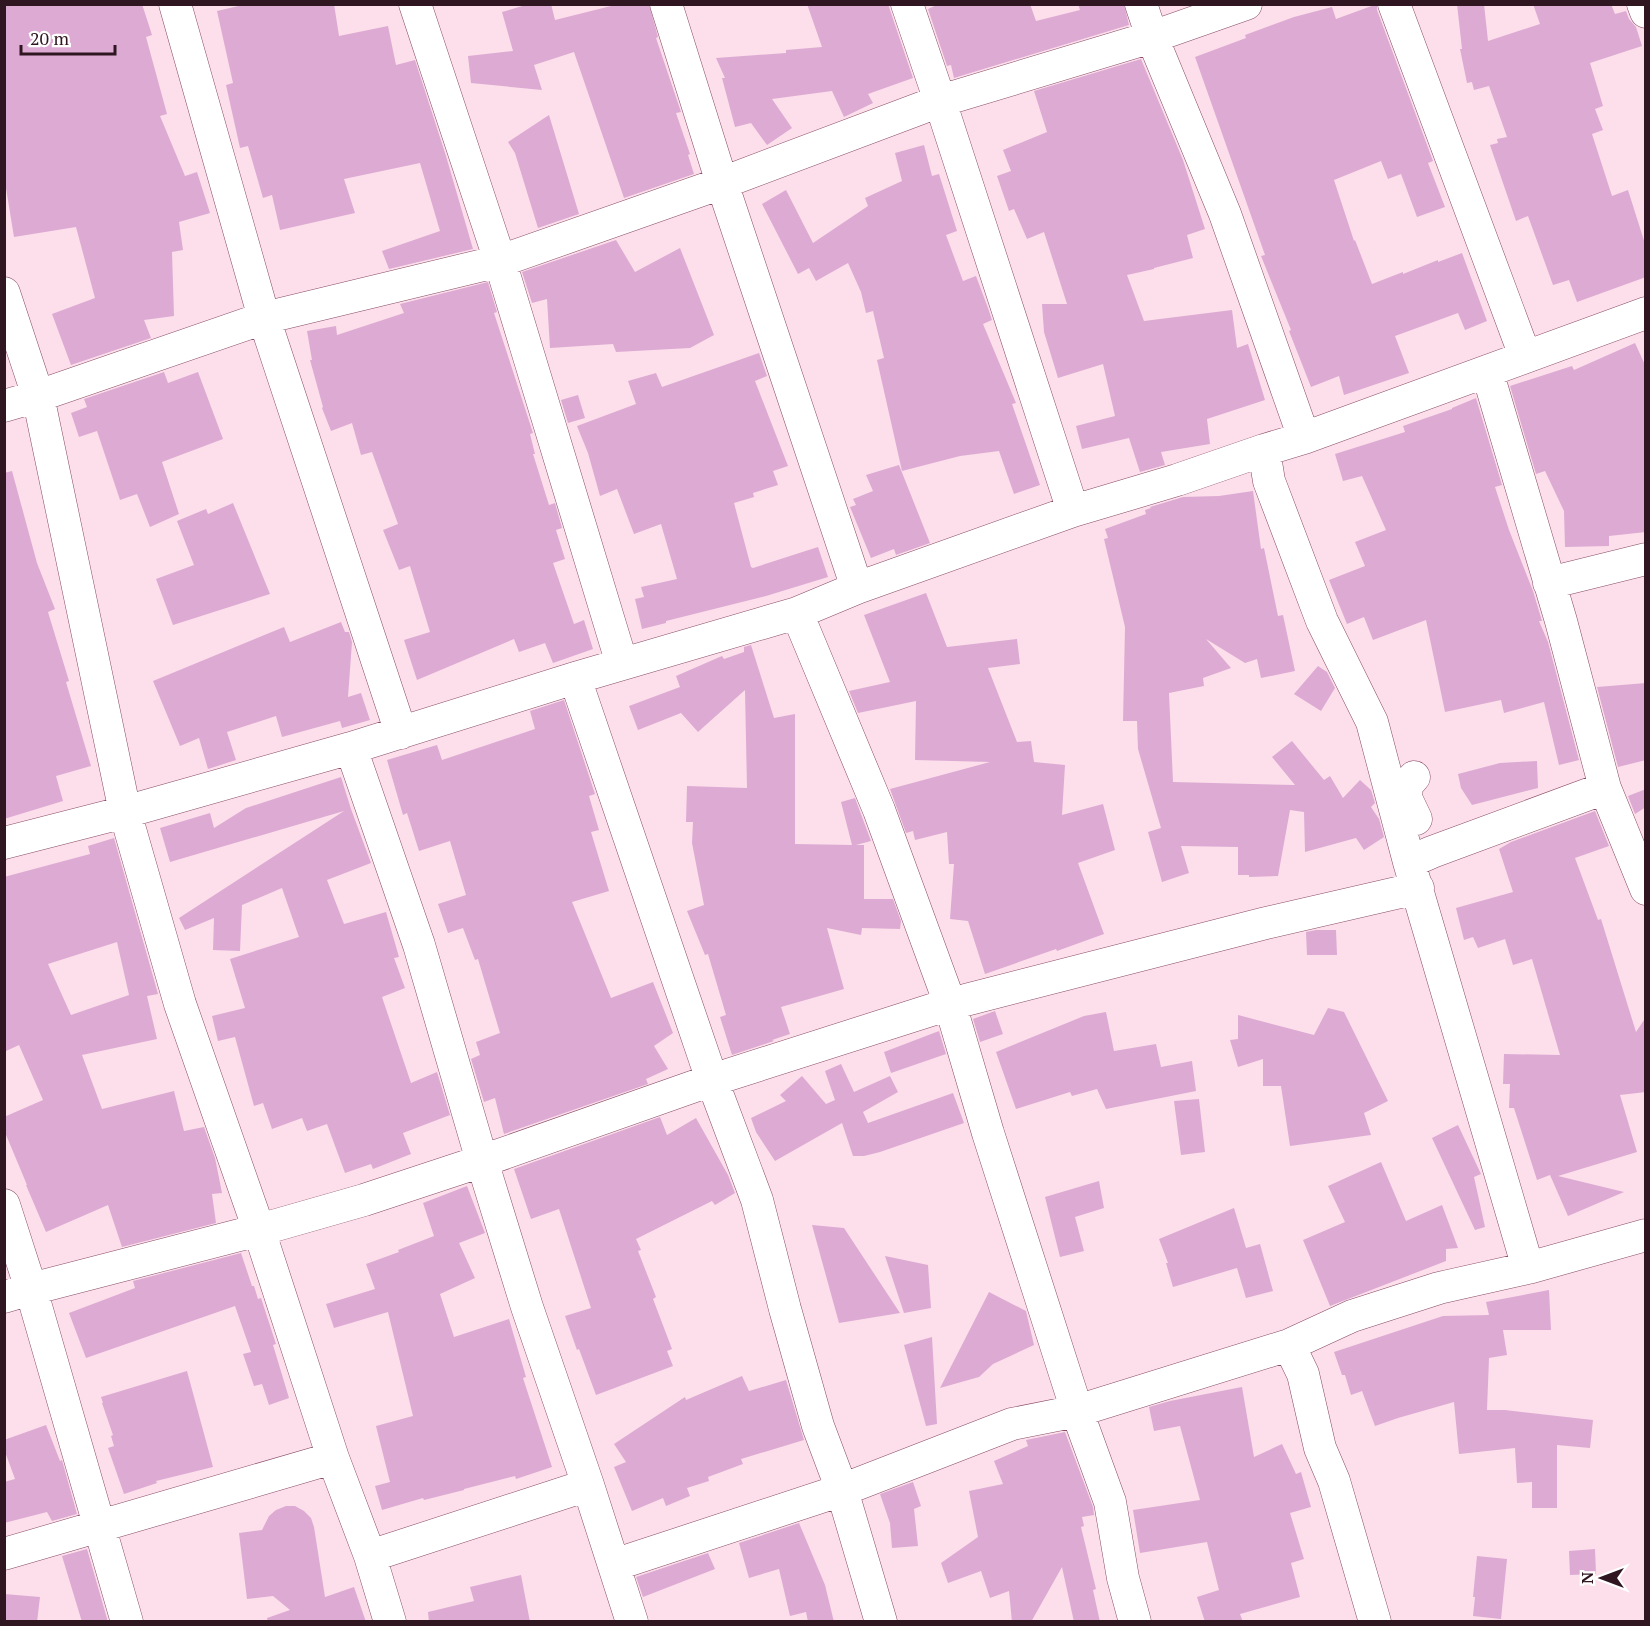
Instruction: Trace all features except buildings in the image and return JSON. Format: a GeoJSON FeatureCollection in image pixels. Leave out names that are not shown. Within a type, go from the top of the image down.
{"type":"FeatureCollection","features":[{"type":"Feature","properties":{"kind":"street"},"geometry":{"type":"LineString","coordinates":[[175,4],[264,318],[401,733]]}},
{"type":"Feature","properties":{"kind":"street"},"geometry":{"type":"LineString","coordinates":[[416,4],[500,261],[622,664]]}},
{"type":"Feature","properties":{"kind":"street"},"geometry":{"type":"LineString","coordinates":[[666,4],[722,183],[857,588]]}},
{"type":"Feature","properties":{"kind":"street"},"geometry":{"type":"LineString","coordinates":[[907,4],[1073,511]]}},
{"type":"Feature","properties":{"kind":"street"},"geometry":{"type":"LineString","coordinates":[[1141,4],[1152,37],[1225,214],[1304,438]]}},
{"type":"Feature","properties":{"kind":"street"},"geometry":{"type":"LineString","coordinates":[[4,406],[264,318],[500,261],[722,183],[940,101],[1152,37],[1246,4]]}},
{"type":"Feature","properties":{"kind":"street"},"geometry":{"type":"LineString","coordinates":[[1394,4],[1525,356]]}},
{"type":"Feature","properties":{"kind":"street"},"geometry":{"type":"LineString","coordinates":[[1643,4],[1646,12]]}},
{"type":"Feature","properties":{"kind":"street"},"geometry":{"type":"LineString","coordinates":[[4,293],[38,396],[125,812],[180,1004],[259,1230],[333,1458],[370,1556],[390,1622]]}},
{"type":"Feature","properties":{"kind":"street"},"geometry":{"type":"LineString","coordinates":[[4,843],[125,812],[351,748],[575,678],[797,613],[857,588],[1073,511],[1178,480],[1304,438],[1646,313]]}},
{"type":"Feature","properties":{"kind":"street"},"geometry":{"type":"LineString","coordinates":[[1487,371],[1549,583],[1605,788],[1646,889]]}},
{"type":"Feature","properties":{"kind":"street"},"geometry":{"type":"LineString","coordinates":[[1264,450],[1269,482],[1322,621],[1372,722],[1420,867],[1528,1268]]}},
{"type":"Feature","properties":{"kind":"street"},"geometry":{"type":"LineString","coordinates":[[1549,583],[1646,559]]}},
{"type":"Feature","properties":{"kind":"street"},"geometry":{"type":"LineString","coordinates":[[797,613],[879,810],[950,1004],[988,1133],[1077,1411],[1110,1502],[1135,1622]]}},
{"type":"Feature","properties":{"kind":"street"},"geometry":{"type":"LineString","coordinates":[[575,678],[712,1080],[757,1200],[818,1426],[842,1490],[881,1622]]}},
{"type":"Feature","properties":{"kind":"street"},"geometry":{"type":"LineString","coordinates":[[351,748],[418,945],[528,1307],[632,1622]]}},
{"type":"Feature","properties":{"kind":"street"},"geometry":{"type":"LineString","coordinates":[[1414,777],[1407,785],[1406,798],[1420,867]]}},
{"type":"Feature","properties":{"kind":"street"},"geometry":{"type":"LineString","coordinates":[[18,1293],[364,1200],[712,1080],[950,1004],[1266,923],[1420,867],[1605,788]]}},
{"type":"Feature","properties":{"kind":"street"},"geometry":{"type":"LineString","coordinates":[[4,1205],[18,1293],[100,1527],[127,1622]]}},
{"type":"Feature","properties":{"kind":"street"},"geometry":{"type":"LineString","coordinates":[[614,1565],[842,1490],[1012,1424],[1077,1411],[1289,1345],[1352,1316],[1439,1288],[1528,1268],[1646,1235]]}},
{"type":"Feature","properties":{"kind":"street"},"geometry":{"type":"LineString","coordinates":[[1289,1345],[1303,1374],[1320,1448],[1334,1481],[1375,1622]]}},
{"type":"Feature","properties":{"kind":"street"},"geometry":{"type":"LineString","coordinates":[[4,1554],[333,1458]]}},
{"type":"Feature","properties":{"kind":"street"},"geometry":{"type":"LineString","coordinates":[[370,1556],[588,1485]]}}]}
